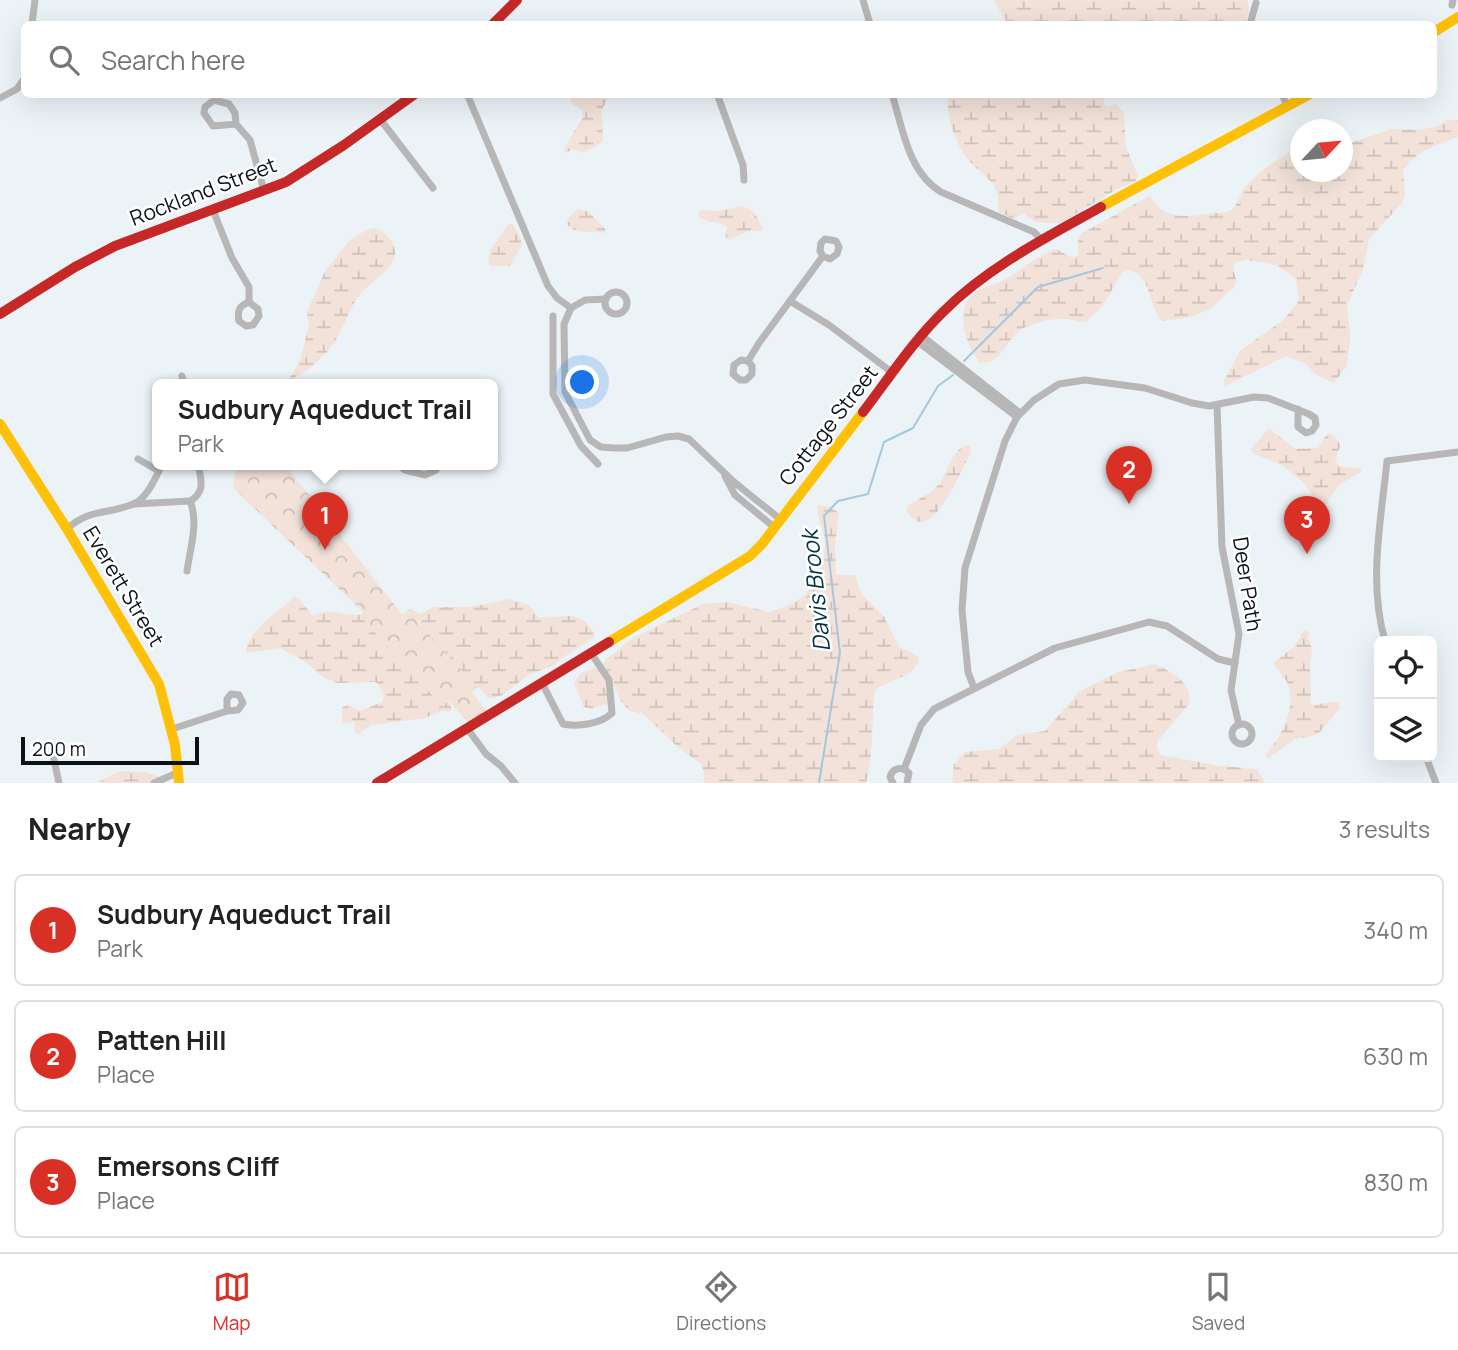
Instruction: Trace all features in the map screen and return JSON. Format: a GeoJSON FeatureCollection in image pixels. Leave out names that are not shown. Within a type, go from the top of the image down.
{"type":"FeatureCollection","features":[{"type":"Feature","properties":{"kind":"street"},"geometry":{"type":"LineString","coordinates":[[32,21],[35,0]]}},
{"type":"Feature","properties":{"kind":"street"},"geometry":{"type":"LineString","coordinates":[[496,21],[517,0]]}},
{"type":"Feature","properties":{"kind":"street"},"geometry":{"type":"LineString","coordinates":[[863,0],[869,21]]}},
{"type":"Feature","properties":{"kind":"street"},"geometry":{"type":"LineString","coordinates":[[1251,21],[1256,3]]}},
{"type":"Feature","properties":{"kind":"street"},"geometry":{"type":"LineString","coordinates":[[1437,30],[1458,17]]}},
{"type":"Feature","properties":{"kind":"street"},"geometry":{"type":"LineString","coordinates":[[0,98],[17,89],[21,83]]}},
{"type":"Feature","properties":{"kind":"street","name":"Rockland Street"},"geometry":{"type":"LineString","coordinates":[[0,314],[66,273],[135,237],[264,191],[302,172],[409,98]]}},
{"type":"Feature","properties":{"kind":"street"},"geometry":{"type":"LineString","coordinates":[[469,98],[492,159],[548,286],[556,298],[571,308]]}},
{"type":"Feature","properties":{"kind":"street"},"geometry":{"type":"LineString","coordinates":[[718,98],[743,165],[744,180]]}},
{"type":"Feature","properties":{"kind":"street"},"geometry":{"type":"LineString","coordinates":[[893,98],[912,157],[919,172],[929,183],[950,196],[1034,232],[1044,241]]}},
{"type":"Feature","properties":{"kind":"street"},"geometry":{"type":"LineString","coordinates":[[1284,98],[1287,106]]}},
{"type":"Feature","properties":{"kind":"street","name":"Cottage Street"},"geometry":{"type":"LineString","coordinates":[[377,783],[744,561],[757,550],[946,307],[971,284],[1142,182],[1302,98]]}},
{"type":"Feature","properties":{"kind":"street"},"geometry":{"type":"LineString","coordinates":[[236,124],[213,126],[204,113],[205,107],[214,100],[229,104],[236,124],[250,140],[264,191]]}},
{"type":"Feature","properties":{"kind":"street"},"geometry":{"type":"LineString","coordinates":[[380,119],[433,188]]}},
{"type":"Feature","properties":{"kind":"street"},"geometry":{"type":"LineString","coordinates":[[213,210],[232,258],[248,287],[249,302]]}},
{"type":"Feature","properties":{"kind":"street"},"geometry":{"type":"LineString","coordinates":[[748,362],[758,343],[823,256]]}},
{"type":"Feature","properties":{"kind":"street"},"geometry":{"type":"LineString","coordinates":[[606,299],[585,300],[571,308],[564,324],[565,392],[590,439],[601,447],[627,448],[664,437],[679,436],[689,439],[724,472],[735,495],[777,523]]}},
{"type":"Feature","properties":{"kind":"street"},"geometry":{"type":"LineString","coordinates":[[790,301],[829,325],[893,373]]}},
{"type":"Feature","properties":{"kind":"street"},"geometry":{"type":"LineString","coordinates":[[553,316],[553,394],[581,446],[598,464]]}},
{"type":"Feature","properties":{"kind":"street"},"geometry":{"type":"LineString","coordinates":[[920,339],[1018,415]]}},
{"type":"Feature","properties":{"kind":"street"},"geometry":{"type":"LineString","coordinates":[[552,347],[564,347]]}},
{"type":"Feature","properties":{"kind":"street"},"geometry":{"type":"LineString","coordinates":[[974,688],[968,672],[962,610],[963,578],[1005,441],[1018,415],[1050,389],[1076,380],[1145,388],[1192,403],[1217,406],[1261,397],[1298,409]]}},
{"type":"Feature","properties":{"kind":"street"},"geometry":{"type":"LineString","coordinates":[[553,394],[565,392]]}},
{"type":"Feature","properties":{"kind":"street","name":"Deer Path"},"geometry":{"type":"LineString","coordinates":[[1217,406],[1222,547],[1239,634],[1231,690],[1238,725]]}},
{"type":"Feature","properties":{"kind":"street","name":"Everett Street"},"geometry":{"type":"LineString","coordinates":[[0,424],[159,684],[172,729],[178,778]]}},
{"type":"Feature","properties":{"kind":"street"},"geometry":{"type":"LineString","coordinates":[[586,451],[595,443]]}},
{"type":"Feature","properties":{"kind":"street"},"geometry":{"type":"LineString","coordinates":[[1384,636],[1376,577],[1387,461],[1458,452]]}},
{"type":"Feature","properties":{"kind":"street"},"geometry":{"type":"LineString","coordinates":[[138,459],[152,464]]}},
{"type":"Feature","properties":{"kind":"street"},"geometry":{"type":"LineString","coordinates":[[134,504],[147,491],[158,470]]}},
{"type":"Feature","properties":{"kind":"street"},"geometry":{"type":"LineString","coordinates":[[66,529],[83,516],[134,504],[190,501],[199,495],[202,489],[199,470]]}},
{"type":"Feature","properties":{"kind":"street"},"geometry":{"type":"LineString","coordinates":[[405,470],[425,475],[436,470]]}},
{"type":"Feature","properties":{"kind":"street"},"geometry":{"type":"LineString","coordinates":[[187,571],[195,515],[190,501]]}},
{"type":"Feature","properties":{"kind":"street"},"geometry":{"type":"LineString","coordinates":[[904,769],[917,733],[929,714],[940,705],[1055,648],[1149,622],[1167,626],[1218,659],[1235,663]]}},
{"type":"Feature","properties":{"kind":"street"},"geometry":{"type":"LineString","coordinates":[[542,683],[563,724],[575,725],[604,719],[612,713],[610,680],[591,653]]}},
{"type":"Feature","properties":{"kind":"street"},"geometry":{"type":"LineString","coordinates":[[172,729],[227,711]]}},
{"type":"Feature","properties":{"kind":"street"},"geometry":{"type":"LineString","coordinates":[[467,728],[486,754],[501,766],[515,783]]}},
{"type":"Feature","properties":{"kind":"street"},"geometry":{"type":"LineString","coordinates":[[53,755],[60,783]]}},
{"type":"Feature","properties":{"kind":"street"},"geometry":{"type":"LineString","coordinates":[[1428,762],[1436,783]]}},
{"type":"Feature","properties":{"kind":"street"},"geometry":{"type":"LineString","coordinates":[[892,783],[890,777],[897,768],[909,773],[907,783]]}},
{"type":"Feature","properties":{"kind":"street"},"geometry":{"type":"LineString","coordinates":[[154,783],[178,778]]}},
{"type":"Feature","properties":{"kind":"green space"},"geometry":{"type":"Polygon","coordinates":[[[993,0],[1248,0],[1249,13],[1245,21],[1006,21],[993,0]]]}},
{"type":"Feature","properties":{"kind":"green space"},"geometry":{"type":"Polygon","coordinates":[[[571,98],[608,98],[601,112],[603,142],[583,153],[573,149],[565,153],[564,148],[583,117],[582,111],[571,102],[571,98]]]}},
{"type":"Feature","properties":{"kind":"green space"},"geometry":{"type":"Polygon","coordinates":[[[948,98],[1105,98],[1103,103],[1108,106],[1116,104],[1124,112],[1126,148],[1138,175],[1136,181],[1117,189],[1062,222],[1036,221],[1024,213],[1014,219],[999,212],[998,195],[994,185],[970,162],[960,147],[950,121],[948,98]]]}},
{"type":"Feature","properties":{"kind":"green space"},"geometry":{"type":"Polygon","coordinates":[[[1447,120],[1458,120],[1458,137],[1427,150],[1408,164],[1403,171],[1405,195],[1402,203],[1369,239],[1363,270],[1347,305],[1350,333],[1346,367],[1334,383],[1315,374],[1306,364],[1286,356],[1225,386],[1224,380],[1241,350],[1282,321],[1299,298],[1296,279],[1276,265],[1247,260],[1236,262],[1233,270],[1237,281],[1234,287],[1212,308],[1191,317],[1161,321],[1141,277],[1128,270],[1122,273],[1102,307],[1086,322],[1055,319],[1026,327],[989,362],[980,363],[967,340],[963,313],[973,294],[1004,280],[1056,249],[1073,258],[1078,255],[1078,238],[1082,233],[1150,196],[1162,210],[1177,215],[1226,212],[1234,207],[1244,189],[1256,176],[1290,151],[1290,182],[1353,182],[1353,142],[1391,129],[1421,130],[1440,125],[1447,120]]]}},
{"type":"Feature","properties":{"kind":"green space"},"geometry":{"type":"Polygon","coordinates":[[[741,206],[755,215],[763,231],[749,231],[728,240],[725,235],[727,227],[698,215],[701,210],[719,211],[741,206]]]}},
{"type":"Feature","properties":{"kind":"green space"},"geometry":{"type":"Polygon","coordinates":[[[579,209],[589,212],[606,230],[603,233],[580,232],[571,228],[567,224],[569,219],[579,209]]]}},
{"type":"Feature","properties":{"kind":"green space"},"geometry":{"type":"Polygon","coordinates":[[[509,224],[513,224],[521,240],[521,247],[510,266],[490,266],[488,262],[491,249],[509,224]]]}},
{"type":"Feature","properties":{"kind":"green space"},"geometry":{"type":"Polygon","coordinates":[[[375,228],[386,234],[395,252],[392,263],[359,296],[327,352],[306,371],[289,379],[300,360],[309,326],[307,312],[325,271],[349,241],[366,230],[375,228]]]}},
{"type":"Feature","properties":{"kind":"green space"},"geometry":{"type":"Polygon","coordinates":[[[1270,429],[1295,449],[1318,448],[1327,434],[1332,434],[1339,441],[1340,447],[1335,460],[1338,464],[1361,469],[1361,472],[1339,485],[1324,507],[1303,482],[1282,465],[1254,454],[1251,449],[1270,429]]]}},
{"type":"Feature","properties":{"kind":"green space"},"geometry":{"type":"Polygon","coordinates":[[[969,445],[970,455],[940,508],[924,521],[914,520],[907,508],[935,488],[954,455],[969,445]]]}},
{"type":"Feature","properties":{"kind":"green space"},"geometry":{"type":"Polygon","coordinates":[[[235,470],[290,470],[403,616],[409,612],[477,688],[472,693],[487,711],[467,722],[449,701],[442,706],[360,616],[363,612],[233,488],[235,470]]]}},
{"type":"Feature","properties":{"kind":"green space"},"geometry":{"type":"Polygon","coordinates":[[[818,505],[831,507],[839,513],[835,545],[836,575],[855,575],[861,593],[884,617],[900,648],[919,658],[917,665],[907,674],[875,690],[866,783],[703,783],[705,775],[701,764],[678,747],[642,713],[629,711],[621,701],[604,664],[605,660],[633,638],[703,604],[726,602],[769,612],[788,606],[805,595],[816,581],[824,557],[825,541],[818,505]]]}},
{"type":"Feature","properties":{"kind":"green space"},"geometry":{"type":"Polygon","coordinates":[[[294,597],[299,599],[313,616],[326,611],[352,615],[366,613],[451,705],[451,711],[442,711],[425,718],[371,725],[359,734],[355,732],[354,722],[342,723],[342,707],[349,705],[360,711],[382,702],[384,694],[376,682],[337,683],[323,677],[304,661],[280,648],[246,653],[258,628],[294,597]]]}},
{"type":"Feature","properties":{"kind":"green space"},"geometry":{"type":"Polygon","coordinates":[[[509,599],[529,605],[539,618],[579,618],[585,621],[595,637],[553,666],[530,674],[495,698],[487,698],[482,690],[470,682],[402,616],[410,609],[421,614],[433,607],[471,607],[509,599]]]}},
{"type":"Feature","properties":{"kind":"green space"},"geometry":{"type":"Polygon","coordinates":[[[1305,629],[1309,633],[1312,648],[1311,703],[1313,705],[1339,701],[1340,708],[1314,736],[1295,739],[1269,758],[1265,757],[1281,732],[1290,704],[1288,684],[1273,663],[1294,647],[1305,629]]]}},
{"type":"Feature","properties":{"kind":"green space"},"geometry":{"type":"Polygon","coordinates":[[[1155,664],[1180,679],[1190,697],[1189,704],[1158,741],[1156,747],[1161,755],[1220,766],[1257,769],[1265,783],[952,783],[954,764],[965,752],[999,749],[1017,735],[1045,731],[1080,691],[1119,672],[1155,664]]]}},
{"type":"Feature","properties":{"kind":"green space"},"geometry":{"type":"Polygon","coordinates":[[[595,668],[606,684],[608,699],[607,704],[591,709],[584,707],[574,683],[581,673],[595,668]]]}},
{"type":"Feature","properties":{"kind":"green space"},"geometry":{"type":"Polygon","coordinates":[[[120,771],[146,772],[167,780],[165,783],[96,783],[120,771]]]}},
{"type":"Feature","properties":{"kind":"waterway","name":"Davis Brook"},"geometry":{"type":"LineString","coordinates":[[964,361],[1038,287],[1103,268]]}},
{"type":"Feature","properties":{"kind":"waterway","name":"Davis Brook"},"geometry":{"type":"LineString","coordinates":[[819,783],[840,653],[824,516],[838,501],[868,494],[884,442],[913,428],[938,386],[953,375]]}},
{"type":"Feature","properties":{"kind":"traffic: slow"},"geometry":{"type":"LineString","coordinates":[[1437,30],[1458,17]]}},
{"type":"Feature","properties":{"kind":"traffic: slow"},"geometry":{"type":"LineString","coordinates":[[1101,207],[1303,98]]}},
{"type":"Feature","properties":{"kind":"traffic: slow"},"geometry":{"type":"LineString","coordinates":[[609,642],[750,556],[863,412]]}},
{"type":"Feature","properties":{"kind":"traffic: slow"},"geometry":{"type":"LineString","coordinates":[[0,424],[67,529],[159,684],[175,745],[179,783]]}},
{"type":"Feature","properties":{"kind":"traffic: jam"},"geometry":{"type":"LineString","coordinates":[[496,21],[517,0]]}},
{"type":"Feature","properties":{"kind":"traffic: jam"},"geometry":{"type":"LineString","coordinates":[[0,314],[75,267],[115,246],[286,182],[409,98]]}},
{"type":"Feature","properties":{"kind":"traffic: jam"},"geometry":{"type":"LineString","coordinates":[[863,412],[922,335],[961,295],[1019,254],[1101,207]]}},
{"type":"Feature","properties":{"kind":"traffic: jam"},"geometry":{"type":"LineString","coordinates":[[377,783],[609,642]]}},
{"type":"Feature","properties":{"kind":"place","name":"Patten Hill"},"geometry":{"type":"Point","coordinates":[1129,504]}},
{"type":"Feature","properties":{"kind":"place","name":"Sudbury Aqueduct Trail"},"geometry":{"type":"Point","coordinates":[325,550]}},
{"type":"Feature","properties":{"kind":"place","name":"Emersons Cliff"},"geometry":{"type":"Point","coordinates":[1307,554]}}]}
